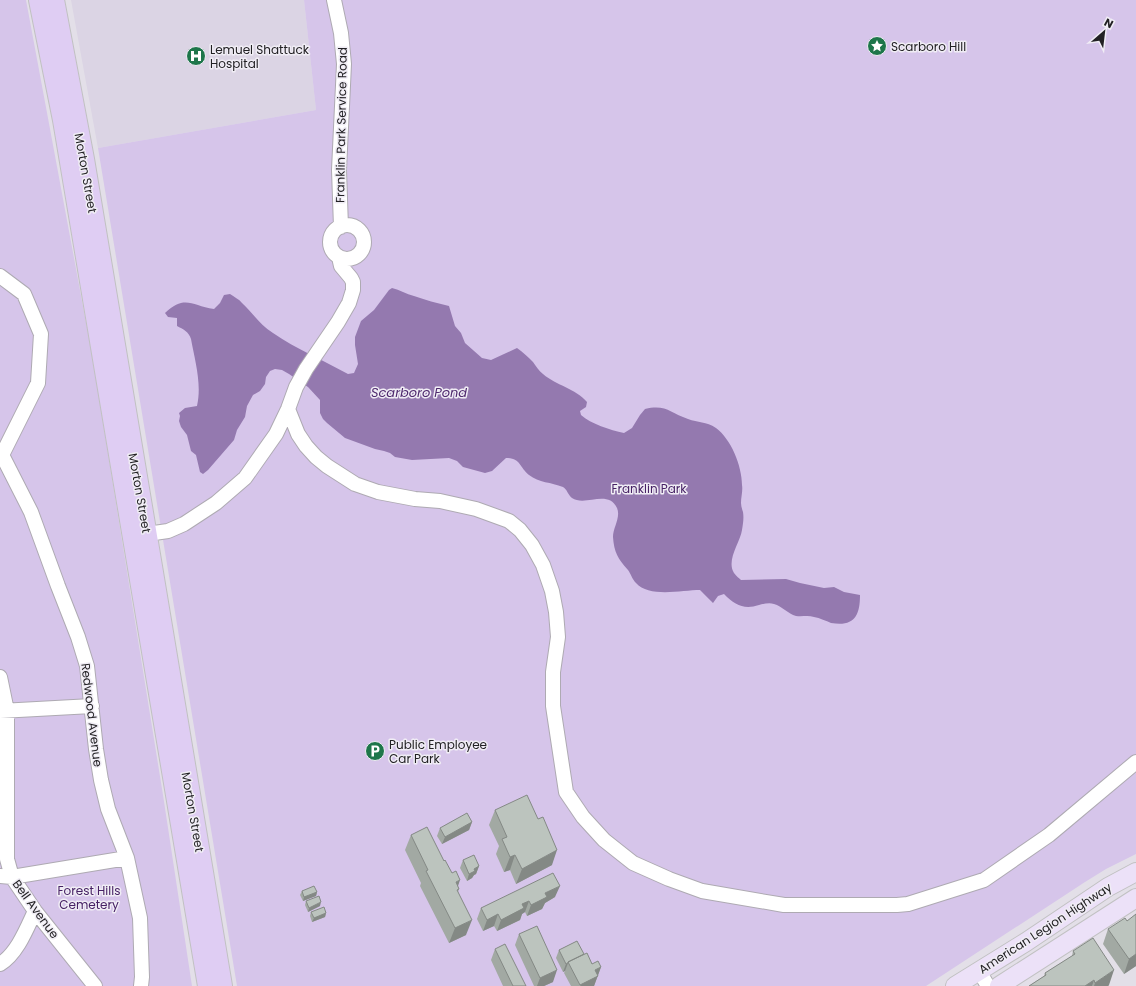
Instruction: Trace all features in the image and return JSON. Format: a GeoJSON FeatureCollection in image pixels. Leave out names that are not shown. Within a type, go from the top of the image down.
{"type":"FeatureCollection","features":[{"type":"Feature","properties":{"kind":"highway","name":"Morton Street"},"geometry":{"type":"LineString","coordinates":[[40,0],[68,150],[208,986]]}},
{"type":"Feature","properties":{"kind":"highway","name":"Morton Street"},"geometry":{"type":"LineString","coordinates":[[54,0],[84,159],[222,986]]}},
{"type":"Feature","properties":{"kind":"main road","name":"American Legion Highway"},"geometry":{"type":"LineString","coordinates":[[955,986],[983,979],[1026,942],[1108,887],[1136,872]]}},
{"type":"Feature","properties":{"kind":"main road","name":"American Legion Highway"},"geometry":{"type":"LineString","coordinates":[[999,986],[1136,898]]}},
{"type":"Feature","properties":{"kind":"street","name":"Franklin Park Service Road"},"geometry":{"type":"LineString","coordinates":[[334,0],[342,34],[344,64],[338,170],[341,227]]}},
{"type":"Feature","properties":{"kind":"street"},"geometry":{"type":"LineString","coordinates":[[341,227],[353,227],[358,229],[362,234],[364,239],[363,250],[355,258],[344,259],[339,257],[332,250],[330,240],[334,232],[341,227]]}},
{"type":"Feature","properties":{"kind":"street"},"geometry":{"type":"LineString","coordinates":[[147,534],[168,531],[184,524],[216,503],[246,478],[276,434],[288,409],[296,387],[316,353],[338,322],[349,303],[353,282],[341,266],[339,257]]}},
{"type":"Feature","properties":{"kind":"street"},"geometry":{"type":"LineString","coordinates":[[0,276],[24,294],[41,334],[38,383],[1,454]]}},
{"type":"Feature","properties":{"kind":"street"},"geometry":{"type":"LineString","coordinates":[[288,409],[298,434],[306,446],[327,466],[355,484],[378,492],[415,499],[440,501],[476,509],[509,520],[520,530],[532,545],[543,565],[552,591],[556,612],[558,637],[553,672],[553,706],[566,792],[583,817],[604,840],[633,863],[669,879],[702,891],[784,905],[897,906],[908,904],[984,880],[1049,835],[1136,762]]}},
{"type":"Feature","properties":{"kind":"street","name":"Redwood Avenue"},"geometry":{"type":"LineString","coordinates":[[1,454],[31,512],[87,666],[101,780],[108,809],[127,858],[140,918],[141,986]]}},
{"type":"Feature","properties":{"kind":"street","name":"Bell Avenue"},"geometry":{"type":"LineString","coordinates":[[0,676],[3,711],[7,858],[6,876],[95,986]]}},
{"type":"Feature","properties":{"kind":"street"},"geometry":{"type":"LineString","coordinates":[[3,711],[92,706]]}},
{"type":"Feature","properties":{"kind":"street"},"geometry":{"type":"LineString","coordinates":[[6,876],[127,858]]}},
{"type":"Feature","properties":{"kind":"street"},"geometry":{"type":"LineString","coordinates":[[0,964],[5,961],[22,939],[35,910]]}},
{"type":"Feature","properties":{"kind":"shaded area","name":"Lemuel Shattuck Hospital"},"geometry":{"type":"Polygon","coordinates":[[[71,0],[304,0],[316,110],[98,148],[71,0]]]}},
{"type":"Feature","properties":{"kind":"green space","name":"Forest Hills Cemetery"},"geometry":{"type":"Polygon","coordinates":[[[0,0],[26,0],[93,360],[192,986],[0,986],[0,0]]]}},
{"type":"Feature","properties":{"kind":"green space","name":"Franklin Park"},"geometry":{"type":"Polygon","coordinates":[[[304,0],[1136,0],[1136,854],[1106,869],[1085,882],[926,986],[237,986],[98,148],[316,110],[304,0]]]}},
{"type":"Feature","properties":{"kind":"water","name":"Scarboro Pond"},"geometry":{"type":"Polygon","coordinates":[[[392,288],[422,299],[449,306],[455,326],[461,333],[465,343],[482,358],[491,360],[517,348],[548,378],[582,397],[587,402],[586,407],[580,411],[581,415],[595,424],[624,433],[632,428],[645,409],[663,408],[682,417],[709,424],[716,428],[726,439],[735,454],[741,478],[741,504],[743,521],[741,535],[732,557],[732,568],[734,573],[741,580],[786,579],[824,588],[834,587],[844,592],[860,595],[857,614],[850,621],[839,624],[831,623],[812,616],[796,616],[772,603],[749,607],[740,606],[724,594],[718,596],[713,603],[700,590],[657,592],[642,588],[619,559],[614,547],[613,537],[618,511],[613,502],[602,499],[583,501],[572,498],[563,487],[533,478],[517,461],[511,458],[506,458],[492,471],[485,473],[463,467],[457,461],[449,458],[412,460],[395,457],[390,453],[345,438],[323,419],[320,413],[320,400],[308,387],[282,370],[275,369],[270,371],[266,377],[265,384],[260,391],[253,395],[247,406],[245,417],[237,430],[234,440],[208,470],[203,474],[200,472],[196,455],[191,451],[187,435],[181,427],[179,421],[179,413],[185,408],[197,406],[199,389],[191,339],[184,330],[177,326],[177,318],[168,317],[165,313],[172,307],[183,303],[214,309],[220,303],[224,295],[230,294],[239,300],[268,330],[300,349],[348,374],[354,373],[358,364],[355,337],[361,321],[374,310],[392,288]]]}},
{"type":"Feature","properties":{"kind":"building"},"geometry":{"type":"Polygon","coordinates":[[[527,795],[538,819],[543,817],[557,850],[522,869],[515,855],[510,857],[502,839],[507,837],[495,810],[527,795]]]}},
{"type":"Feature","properties":{"kind":"building"},"geometry":{"type":"Polygon","coordinates":[[[467,813],[472,822],[445,837],[440,828],[467,813]]]}},
{"type":"Feature","properties":{"kind":"building"},"geometry":{"type":"Polygon","coordinates":[[[427,827],[444,861],[445,860],[452,873],[456,871],[460,880],[456,882],[459,889],[457,890],[472,920],[455,928],[426,871],[428,870],[411,835],[427,827]]]}},
{"type":"Feature","properties":{"kind":"building"},"geometry":{"type":"Polygon","coordinates":[[[474,855],[479,866],[474,869],[475,871],[469,874],[463,860],[474,855]]]}},
{"type":"Feature","properties":{"kind":"building"},"geometry":{"type":"Polygon","coordinates":[[[553,873],[560,886],[545,893],[547,897],[531,905],[529,901],[522,904],[524,908],[501,920],[498,914],[487,920],[481,908],[553,873]]]}},
{"type":"Feature","properties":{"kind":"building"},"geometry":{"type":"Polygon","coordinates":[[[314,886],[317,892],[304,897],[302,891],[314,886]]]}},
{"type":"Feature","properties":{"kind":"building"},"geometry":{"type":"Polygon","coordinates":[[[319,896],[321,902],[309,908],[306,901],[319,896]]]}},
{"type":"Feature","properties":{"kind":"building"},"geometry":{"type":"Polygon","coordinates":[[[324,907],[326,913],[314,918],[311,912],[324,907]]]}},
{"type":"Feature","properties":{"kind":"building"},"geometry":{"type":"Polygon","coordinates":[[[1136,914],[1136,954],[1129,959],[1108,929],[1125,918],[1127,921],[1136,914]]]}},
{"type":"Feature","properties":{"kind":"building"},"geometry":{"type":"Polygon","coordinates":[[[537,926],[557,970],[540,978],[519,934],[537,926]]]}},
{"type":"Feature","properties":{"kind":"building"},"geometry":{"type":"Polygon","coordinates":[[[1093,938],[1114,970],[1095,983],[1094,980],[1085,986],[1029,986],[1046,975],[1045,973],[1075,954],[1073,951],[1093,938]]]}},
{"type":"Feature","properties":{"kind":"building"},"geometry":{"type":"Polygon","coordinates":[[[577,941],[584,954],[566,964],[559,950],[577,941]]]}},
{"type":"Feature","properties":{"kind":"building"},"geometry":{"type":"Polygon","coordinates":[[[505,944],[526,986],[513,986],[495,949],[505,944]]]}},
{"type":"Feature","properties":{"kind":"building"},"geometry":{"type":"Polygon","coordinates":[[[587,953],[592,964],[598,961],[601,967],[595,970],[598,976],[580,985],[568,962],[587,953]]]}},
{"type":"Feature","properties":{"kind":"place","name":"Scarboro Hill"},"geometry":{"type":"Point","coordinates":[877,46]}},
{"type":"Feature","properties":{"kind":"place","name":"Lemuel Shattuck Hospital"},"geometry":{"type":"Point","coordinates":[196,56]}},
{"type":"Feature","properties":{"kind":"place","name":"Public Employee Car Park"},"geometry":{"type":"Point","coordinates":[375,751]}}]}
